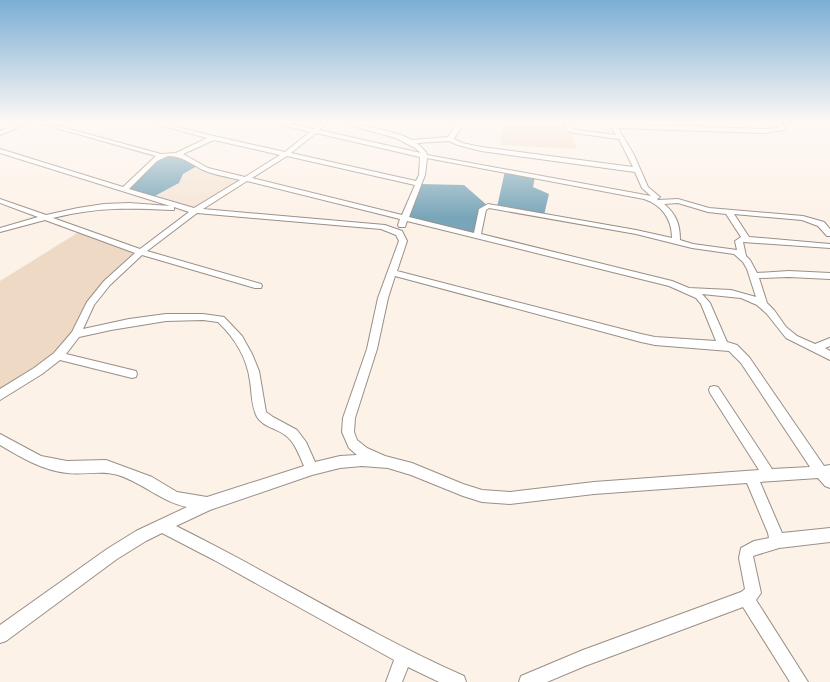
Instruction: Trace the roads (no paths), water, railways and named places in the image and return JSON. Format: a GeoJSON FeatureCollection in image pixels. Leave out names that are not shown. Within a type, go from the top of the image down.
{"type":"FeatureCollection","features":[{"type":"Feature","properties":{"kind":"street"},"geometry":{"type":"LineString","coordinates":[[12,155],[195,212],[382,227],[399,232]]}},
{"type":"Feature","properties":{"kind":"street"},"geometry":{"type":"LineString","coordinates":[[158,155],[162,156]]}},
{"type":"Feature","properties":{"kind":"street"},"geometry":{"type":"LineString","coordinates":[[124,189],[136,181],[156,159],[162,156],[171,155]]}},
{"type":"Feature","properties":{"kind":"street"},"geometry":{"type":"LineString","coordinates":[[180,155],[185,156],[206,169],[644,277],[689,291],[699,296],[705,303],[723,345]]}},
{"type":"Feature","properties":{"kind":"street"},"geometry":{"type":"LineString","coordinates":[[0,395],[38,371],[58,356],[76,334],[90,304],[107,283],[141,252],[195,212],[285,155]]}},
{"type":"Feature","properties":{"kind":"street"},"geometry":{"type":"LineString","coordinates":[[290,155],[419,184]]}},
{"type":"Feature","properties":{"kind":"street"},"geometry":{"type":"LineString","coordinates":[[419,155],[646,196],[661,201],[678,201],[708,210],[803,218],[821,224],[830,234]]}},
{"type":"Feature","properties":{"kind":"street"},"geometry":{"type":"LineString","coordinates":[[524,155],[637,170]]}},
{"type":"Feature","properties":{"kind":"street"},"geometry":{"type":"LineString","coordinates":[[630,155],[645,188],[661,201],[674,221],[676,241]]}},
{"type":"Feature","properties":{"kind":"street"},"geometry":{"type":"LineString","coordinates":[[424,156],[422,175],[399,232],[403,241],[383,298],[372,349],[349,418],[348,432],[353,444],[363,452],[482,496],[510,498],[594,488],[826,471]]}},
{"type":"Feature","properties":{"kind":"street"},"geometry":{"type":"LineString","coordinates":[[0,200],[141,252],[258,286]]}},
{"type":"Feature","properties":{"kind":"street"},"geometry":{"type":"LineString","coordinates":[[0,230],[47,217],[105,206],[185,208]]}},
{"type":"Feature","properties":{"kind":"street"},"geometry":{"type":"LineString","coordinates":[[477,237],[484,209],[488,206],[584,222],[676,241],[692,246],[731,251],[742,256],[746,260],[763,303]]}},
{"type":"Feature","properties":{"kind":"street"},"geometry":{"type":"LineString","coordinates":[[729,212],[747,240]]}},
{"type":"Feature","properties":{"kind":"street"},"geometry":{"type":"LineString","coordinates":[[742,256],[739,240],[830,246]]}},
{"type":"Feature","properties":{"kind":"street"},"geometry":{"type":"LineString","coordinates":[[391,272],[655,341],[723,345],[733,348],[745,360],[826,471],[830,482]]}},
{"type":"Feature","properties":{"kind":"street"},"geometry":{"type":"LineString","coordinates":[[753,276],[789,274],[830,276]]}},
{"type":"Feature","properties":{"kind":"street"},"geometry":{"type":"LineString","coordinates":[[689,291],[704,291],[755,298],[770,310],[783,330],[790,336],[816,347],[830,356]]}},
{"type":"Feature","properties":{"kind":"street"},"geometry":{"type":"LineString","coordinates":[[76,334],[158,319],[199,316],[221,319],[233,332],[249,359],[255,378],[260,409],[263,416],[270,422],[292,433],[312,469]]}},
{"type":"Feature","properties":{"kind":"street"},"geometry":{"type":"LineString","coordinates":[[816,347],[830,342]]}},
{"type":"Feature","properties":{"kind":"street"},"geometry":{"type":"LineString","coordinates":[[58,356],[132,374]]}},
{"type":"Feature","properties":{"kind":"street"},"geometry":{"type":"LineString","coordinates":[[714,390],[769,475]]}},
{"type":"Feature","properties":{"kind":"street"},"geometry":{"type":"LineString","coordinates":[[0,439],[39,461],[67,467],[106,466],[147,481],[175,498],[207,504]]}},
{"type":"Feature","properties":{"kind":"street"},"geometry":{"type":"LineString","coordinates":[[0,635],[112,554],[162,526],[207,504],[312,469],[340,462],[362,460],[388,462]]}},
{"type":"Feature","properties":{"kind":"street"},"geometry":{"type":"LineString","coordinates":[[751,476],[775,533],[776,541]]}},
{"type":"Feature","properties":{"kind":"street"},"geometry":{"type":"LineString","coordinates":[[162,526],[235,564],[337,622],[458,682]]}},
{"type":"Feature","properties":{"kind":"street"},"geometry":{"type":"LineString","coordinates":[[527,682],[583,658],[746,598],[753,592],[753,584],[746,562],[746,553],[751,549],[773,545],[776,541],[830,535]]}},
{"type":"Feature","properties":{"kind":"street"},"geometry":{"type":"LineString","coordinates":[[746,598],[800,682]]}},
{"type":"Feature","properties":{"kind":"street"},"geometry":{"type":"LineString","coordinates":[[394,682],[404,656]]}},
{"type":"Feature","properties":{"kind":"water"},"geometry":{"type":"Polygon","coordinates":[[[177,155],[199,165],[183,174],[179,183],[151,198],[124,189],[156,159],[162,156],[177,155]]]}},
{"type":"Feature","properties":{"kind":"water"},"geometry":{"type":"Polygon","coordinates":[[[505,171],[535,177],[533,187],[549,194],[544,215],[497,207],[505,171]]]}},
{"type":"Feature","properties":{"kind":"water"},"geometry":{"type":"Polygon","coordinates":[[[419,184],[464,185],[488,206],[485,206],[477,237],[405,219],[419,184]]]}}]}
